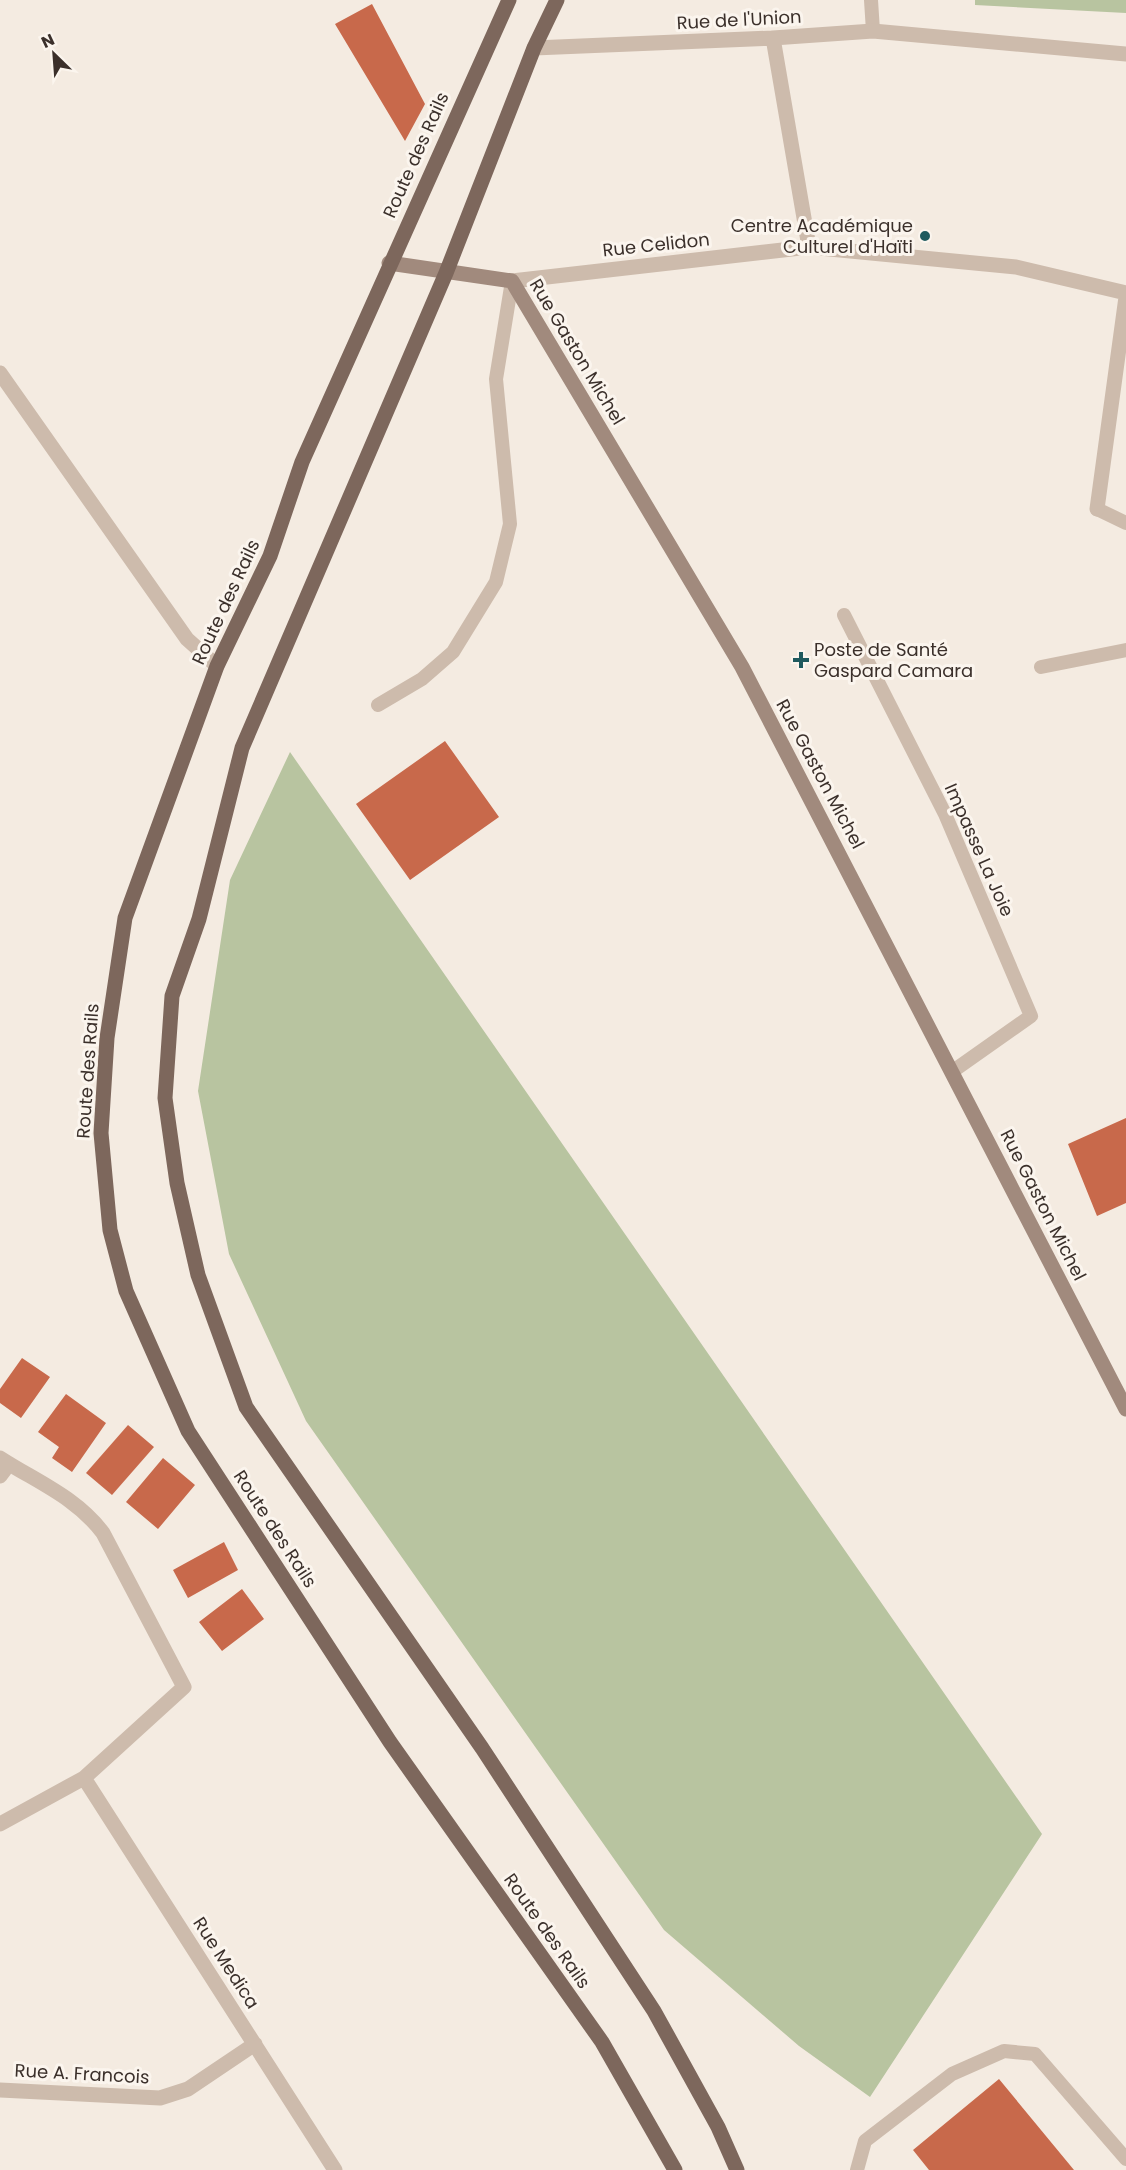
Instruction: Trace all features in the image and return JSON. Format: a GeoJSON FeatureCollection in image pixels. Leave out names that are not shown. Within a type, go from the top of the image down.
{"type":"FeatureCollection","features":[{"type":"Feature","properties":{"kind":"main road","name":"Route des Rails"},"geometry":{"type":"LineString","coordinates":[[509,0],[389,263],[302,462],[270,556],[217,666],[125,918],[106,1038],[101,1133],[110,1230],[126,1292],[188,1431],[390,1742],[602,2042],[675,2170]]}},
{"type":"Feature","properties":{"kind":"main road"},"geometry":{"type":"LineString","coordinates":[[557,0],[534,48],[446,273],[242,748],[199,919],[172,996],[165,1098],[177,1183],[198,1275],[246,1407],[482,1748],[654,2011],[718,2127],[737,2170]]}},
{"type":"Feature","properties":{"kind":"street","name":"Rue de l'Union"},"geometry":{"type":"LineString","coordinates":[[534,48],[773,38],[873,31],[1126,54]]}},
{"type":"Feature","properties":{"kind":"street"},"geometry":{"type":"LineString","coordinates":[[773,38],[809,247]]}},
{"type":"Feature","properties":{"kind":"street","name":"Rue Celidon"},"geometry":{"type":"LineString","coordinates":[[512,281],[809,247],[1016,267],[1126,295]]}},
{"type":"Feature","properties":{"kind":"street","name":"Rue Gaston Michel"},"geometry":{"type":"LineString","coordinates":[[389,263],[512,281],[742,667],[1126,1409]]}},
{"type":"Feature","properties":{"kind":"street"},"geometry":{"type":"LineString","coordinates":[[1098,509],[1126,295]]}},
{"type":"Feature","properties":{"kind":"street"},"geometry":{"type":"LineString","coordinates":[[0,373],[187,639],[217,666]]}},
{"type":"Feature","properties":{"kind":"street"},"geometry":{"type":"LineString","coordinates":[[0,1824],[84,1778],[184,1687],[103,1533],[90,1515],[75,1502],[3,1466]]}},
{"type":"Feature","properties":{"kind":"street","name":"Rue Medica"},"geometry":{"type":"LineString","coordinates":[[84,1778],[335,2170]]}},
{"type":"Feature","properties":{"kind":"street","name":"Rue A. Francois"},"geometry":{"type":"LineString","coordinates":[[0,2090],[160,2098],[188,2089],[255,2044]]}},
{"type":"Feature","properties":{"kind":"lane"},"geometry":{"type":"LineString","coordinates":[[871,0],[873,31]]}},
{"type":"Feature","properties":{"kind":"lane"},"geometry":{"type":"LineString","coordinates":[[378,705],[422,679],[453,652],[496,582],[510,524],[496,379],[512,281]]}},
{"type":"Feature","properties":{"kind":"lane"},"geometry":{"type":"LineString","coordinates":[[1098,509],[1126,523]]}},
{"type":"Feature","properties":{"kind":"lane","name":"Impasse La Joie"},"geometry":{"type":"LineString","coordinates":[[844,615],[945,814],[1031,1016],[953,1071]]}},
{"type":"Feature","properties":{"kind":"lane"},"geometry":{"type":"LineString","coordinates":[[1041,667],[1126,650]]}},
{"type":"Feature","properties":{"kind":"lane"},"geometry":{"type":"LineString","coordinates":[[857,2170],[865,2141],[952,2074],[1004,2051],[1035,2054],[1126,2159]]}},
{"type":"Feature","properties":{"kind":"green space"},"geometry":{"type":"Polygon","coordinates":[[[975,0],[1126,0],[1126,13],[975,5],[975,0]]]}},
{"type":"Feature","properties":{"kind":"green space"},"geometry":{"type":"Polygon","coordinates":[[[290,752],[1042,1834],[870,2097],[799,2046],[664,1930],[306,1421],[229,1254],[198,1091],[230,880],[290,752]]]}},
{"type":"Feature","properties":{"kind":"building"},"geometry":{"type":"Polygon","coordinates":[[[372,4],[425,104],[405,141],[335,24],[372,4]]]}},
{"type":"Feature","properties":{"kind":"building"},"geometry":{"type":"Polygon","coordinates":[[[445,741],[499,817],[410,880],[356,804],[445,741]]]}},
{"type":"Feature","properties":{"kind":"building"},"geometry":{"type":"Polygon","coordinates":[[[1126,1118],[1126,1203],[1097,1216],[1068,1144],[1126,1118]]]}},
{"type":"Feature","properties":{"kind":"building"},"geometry":{"type":"Polygon","coordinates":[[[22,1358],[50,1377],[21,1418],[0,1403],[0,1389],[22,1358]]]}},
{"type":"Feature","properties":{"kind":"building"},"geometry":{"type":"Polygon","coordinates":[[[66,1394],[106,1423],[72,1472],[52,1458],[59,1447],[38,1432],[66,1394]]]}},
{"type":"Feature","properties":{"kind":"building"},"geometry":{"type":"Polygon","coordinates":[[[128,1425],[154,1447],[112,1495],[86,1473],[128,1425]]]}},
{"type":"Feature","properties":{"kind":"building"},"geometry":{"type":"Polygon","coordinates":[[[163,1458],[195,1485],[158,1529],[126,1502],[163,1458]]]}},
{"type":"Feature","properties":{"kind":"building"},"geometry":{"type":"Polygon","coordinates":[[[224,1542],[238,1570],[188,1598],[173,1570],[224,1542]]]}},
{"type":"Feature","properties":{"kind":"building"},"geometry":{"type":"Polygon","coordinates":[[[242,1589],[264,1619],[222,1651],[199,1622],[242,1589]]]}},
{"type":"Feature","properties":{"kind":"building"},"geometry":{"type":"Polygon","coordinates":[[[999,2079],[1074,2170],[929,2170],[913,2150],[999,2079]]]}},
{"type":"Feature","properties":{"kind":"place","name":"Centre Académique Culturel d'Haïti"},"geometry":{"type":"Point","coordinates":[925,236]}},
{"type":"Feature","properties":{"kind":"place","name":"Poste de Santé Gaspard Camara"},"geometry":{"type":"Point","coordinates":[801,660]}}]}
